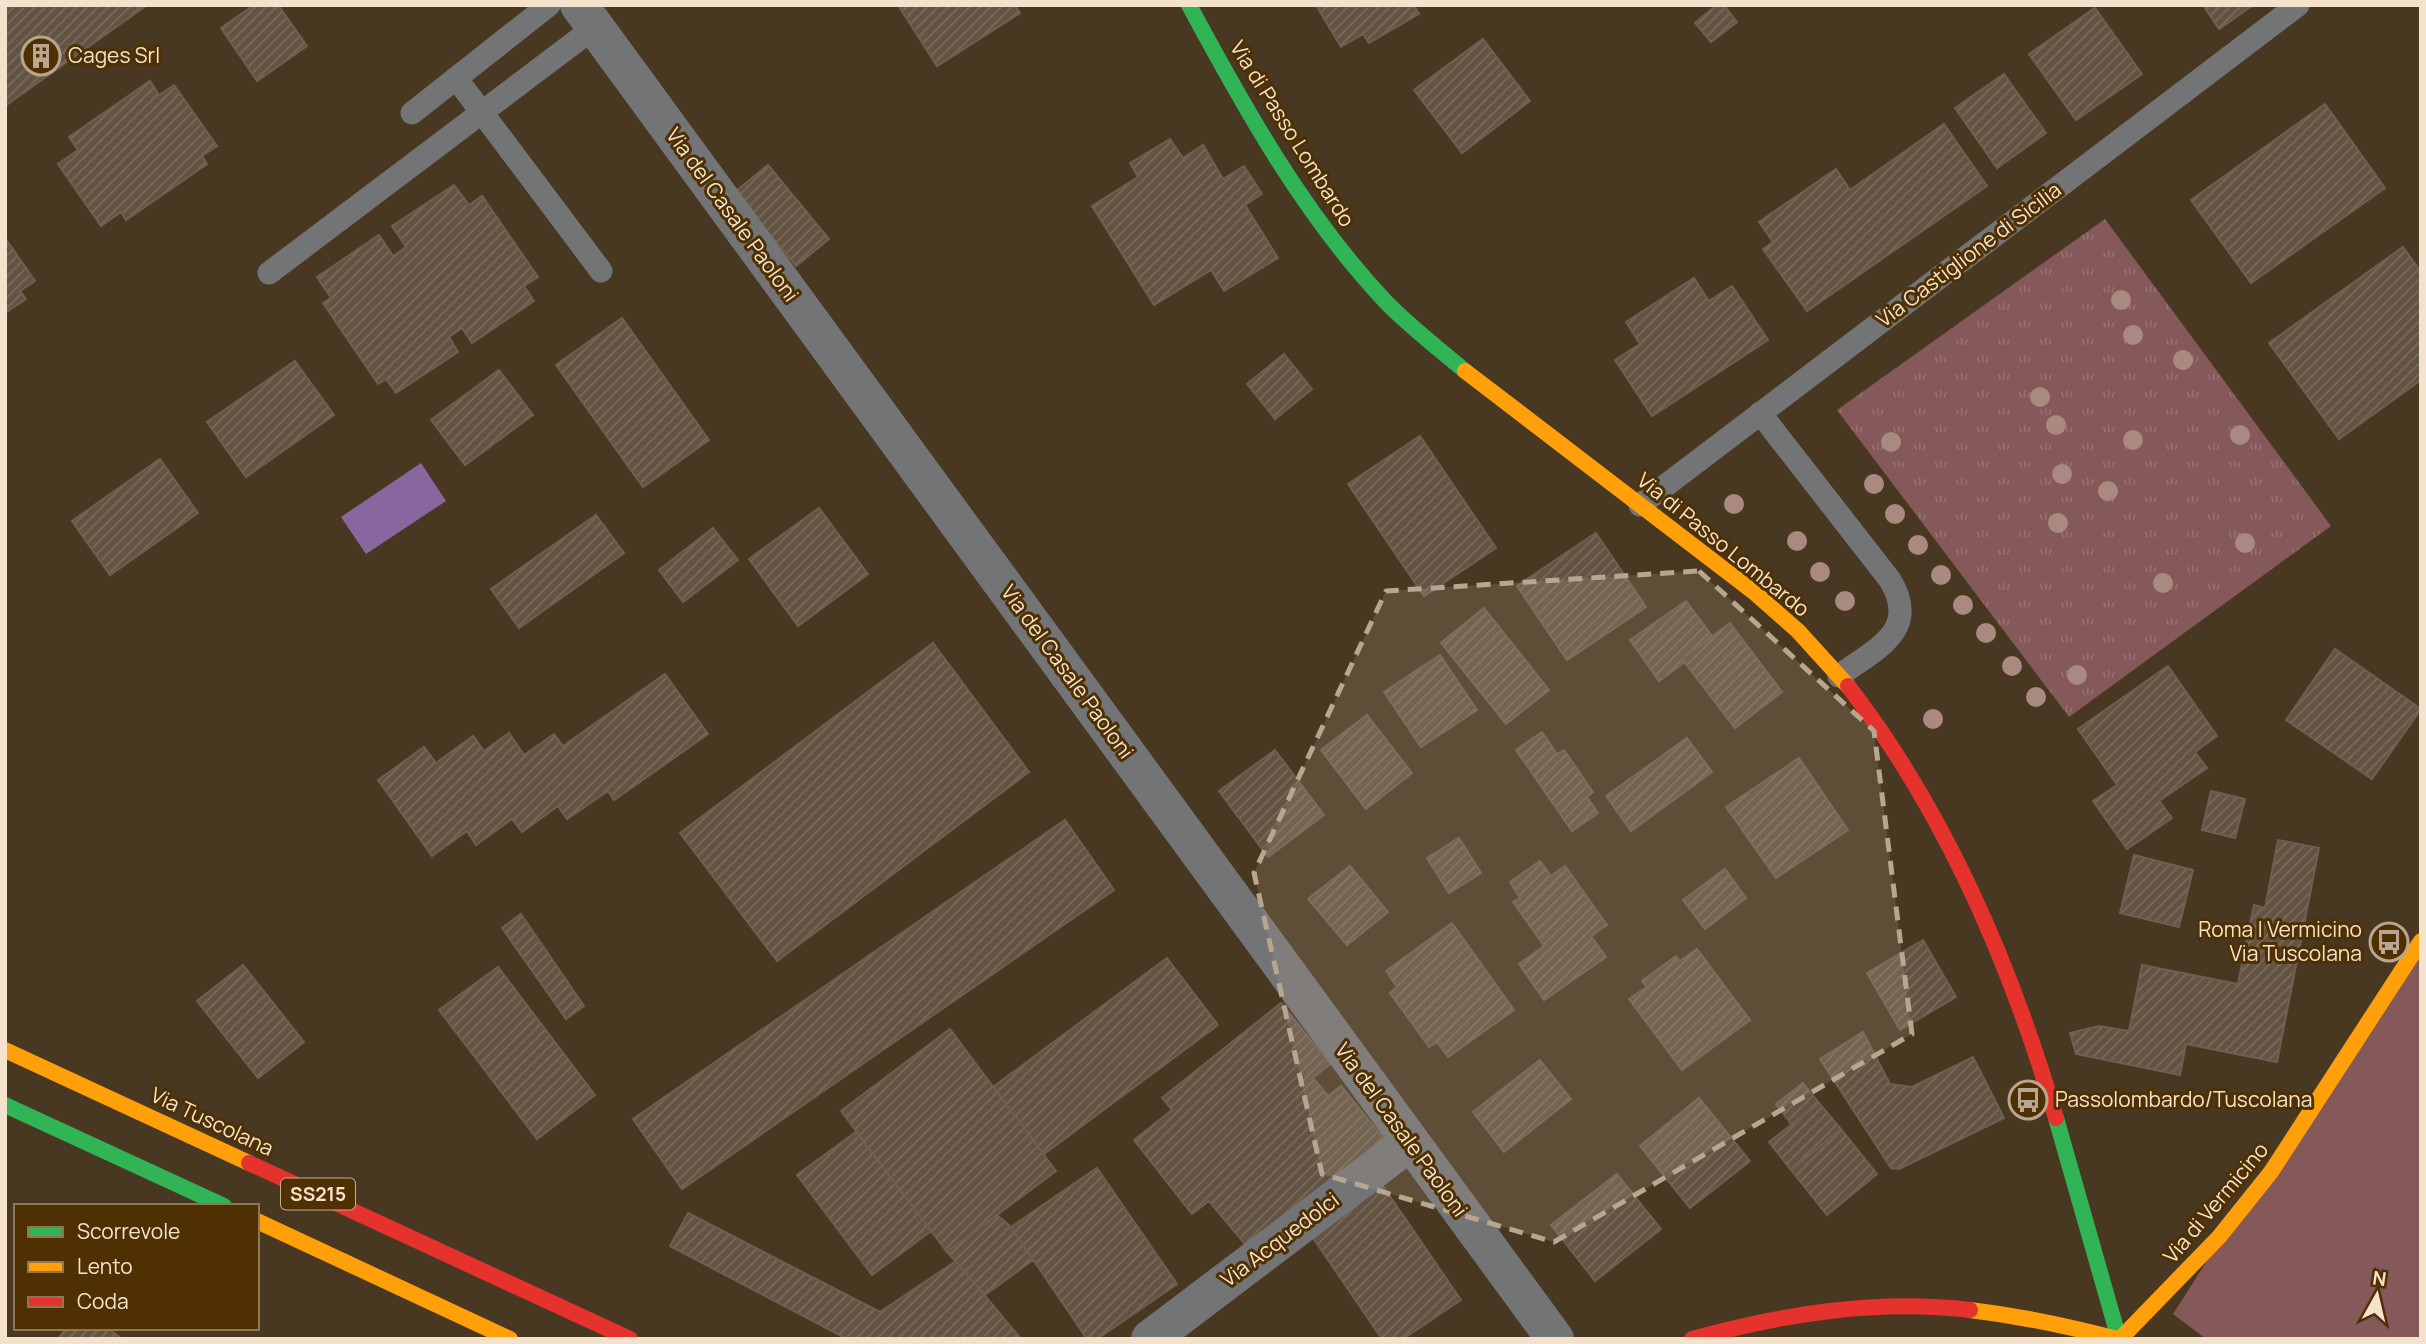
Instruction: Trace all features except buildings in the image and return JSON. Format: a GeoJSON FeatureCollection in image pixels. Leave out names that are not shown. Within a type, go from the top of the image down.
{"type":"FeatureCollection","features":[{"type":"Feature","properties":{"kind":"main road","name":"Via di Passo Lombardo"},"geometry":{"type":"LineString","coordinates":[[1200,10],[1257,124],[1311,211],[1367,282],[1455,363],[1738,579],[1777,612],[1806,638],[1869,714],[1927,805],[1972,890],[2003,962],[2061,1129],[2119,1339]]}},
{"type":"Feature","properties":{"kind":"main road","name":"Via di Vermicino"},"geometry":{"type":"LineString","coordinates":[[2119,1339],[2219,1237],[2271,1172],[2421,941]]}},
{"type":"Feature","properties":{"kind":"main road","name":"Via Tuscolana"},"geometry":{"type":"LineString","coordinates":[[5,1049],[630,1339]]}},
{"type":"Feature","properties":{"kind":"main road"},"geometry":{"type":"LineString","coordinates":[[5,1105],[220,1204]]}},
{"type":"Feature","properties":{"kind":"main road","name":"SS215"},"geometry":{"type":"LineString","coordinates":[[259,1222],[510,1339]]}},
{"type":"Feature","properties":{"kind":"main road"},"geometry":{"type":"LineString","coordinates":[[1692,1339],[1756,1322],[1817,1311],[1937,1307],[1999,1312],[2060,1322],[2119,1339]]}},
{"type":"Feature","properties":{"kind":"street","name":"Via del Casale Paoloni"},"geometry":{"type":"LineString","coordinates":[[587,16],[1555,1339]]}},
{"type":"Feature","properties":{"kind":"street","name":"Via Acquedolci"},"geometry":{"type":"LineString","coordinates":[[1150,1339],[1410,1142]]}},
{"type":"Feature","properties":{"kind":"lane"},"geometry":{"type":"LineString","coordinates":[[412,113],[549,5]]}},
{"type":"Feature","properties":{"kind":"lane","name":"Via Castiglione di Sicilia"},"geometry":{"type":"LineString","coordinates":[[1640,505],[2298,5]]}},
{"type":"Feature","properties":{"kind":"lane"},"geometry":{"type":"LineString","coordinates":[[269,273],[482,112],[587,16]]}},
{"type":"Feature","properties":{"kind":"lane"},"geometry":{"type":"LineString","coordinates":[[456,78],[601,271]]}},
{"type":"Feature","properties":{"kind":"lane"},"geometry":{"type":"LineString","coordinates":[[1760,414],[1787,445],[1890,580],[1899,596],[1902,611],[1897,627],[1888,639],[1839,676]]}},
{"type":"Feature","properties":{"kind":"highlighted area"},"geometry":{"type":"Polygon","coordinates":[[[1699,571],[1874,731],[1912,1034],[1554,1242],[1322,1174],[1254,873],[1386,591],[1699,571]]]}},
{"type":"Feature","properties":{"kind":"green space"},"geometry":{"type":"Polygon","coordinates":[[[2105,219],[2331,526],[2069,717],[1837,410],[2105,219]]]}},
{"type":"Feature","properties":{"kind":"green space"},"geometry":{"type":"Polygon","coordinates":[[[2421,941],[2421,1339],[2206,1339],[2173,1314],[2421,941]]]}},
{"type":"Feature","properties":{"kind":"shaded area"},"geometry":{"type":"Polygon","coordinates":[[[421,463],[446,501],[366,554],[341,517],[421,463]]]}},
{"type":"Feature","properties":{"kind":"traffic: fast"},"geometry":{"type":"LineString","coordinates":[[1189,5],[1254,122],[1328,233],[1385,301],[1465,371]]}},
{"type":"Feature","properties":{"kind":"traffic: fast"},"geometry":{"type":"LineString","coordinates":[[5,1105],[220,1204]]}},
{"type":"Feature","properties":{"kind":"traffic: fast"},"geometry":{"type":"LineString","coordinates":[[2056,1118],[2119,1339]]}},
{"type":"Feature","properties":{"kind":"traffic: slow"},"geometry":{"type":"LineString","coordinates":[[1465,371],[1755,593],[1798,631],[1848,686]]}},
{"type":"Feature","properties":{"kind":"traffic: slow"},"geometry":{"type":"LineString","coordinates":[[2120,1339],[2219,1237],[2271,1172],[2421,941]]}},
{"type":"Feature","properties":{"kind":"traffic: slow"},"geometry":{"type":"LineString","coordinates":[[5,1050],[249,1163]]}},
{"type":"Feature","properties":{"kind":"traffic: slow"},"geometry":{"type":"LineString","coordinates":[[259,1222],[510,1339]]}},
{"type":"Feature","properties":{"kind":"traffic: slow"},"geometry":{"type":"LineString","coordinates":[[1970,1310],[2044,1322],[2117,1339]]}},
{"type":"Feature","properties":{"kind":"traffic: jam"},"geometry":{"type":"LineString","coordinates":[[1848,686],[1916,786],[1972,892],[2018,1004],[2056,1118]]}},
{"type":"Feature","properties":{"kind":"traffic: jam"},"geometry":{"type":"LineString","coordinates":[[249,1163],[630,1339]]}},
{"type":"Feature","properties":{"kind":"traffic: jam"},"geometry":{"type":"LineString","coordinates":[[1692,1339],[1761,1322],[1830,1311],[1900,1306],[1970,1310]]}},
{"type":"Feature","properties":{"kind":"place","name":"Cages Srl"},"geometry":{"type":"Point","coordinates":[41,56]}},
{"type":"Feature","properties":{"kind":"place","name":"Roma | Vermicino Via Tuscolana"},"geometry":{"type":"Point","coordinates":[2389,942]}},
{"type":"Feature","properties":{"kind":"place","name":"Passolombardo/Tuscolana"},"geometry":{"type":"Point","coordinates":[2028,1100]}}]}
